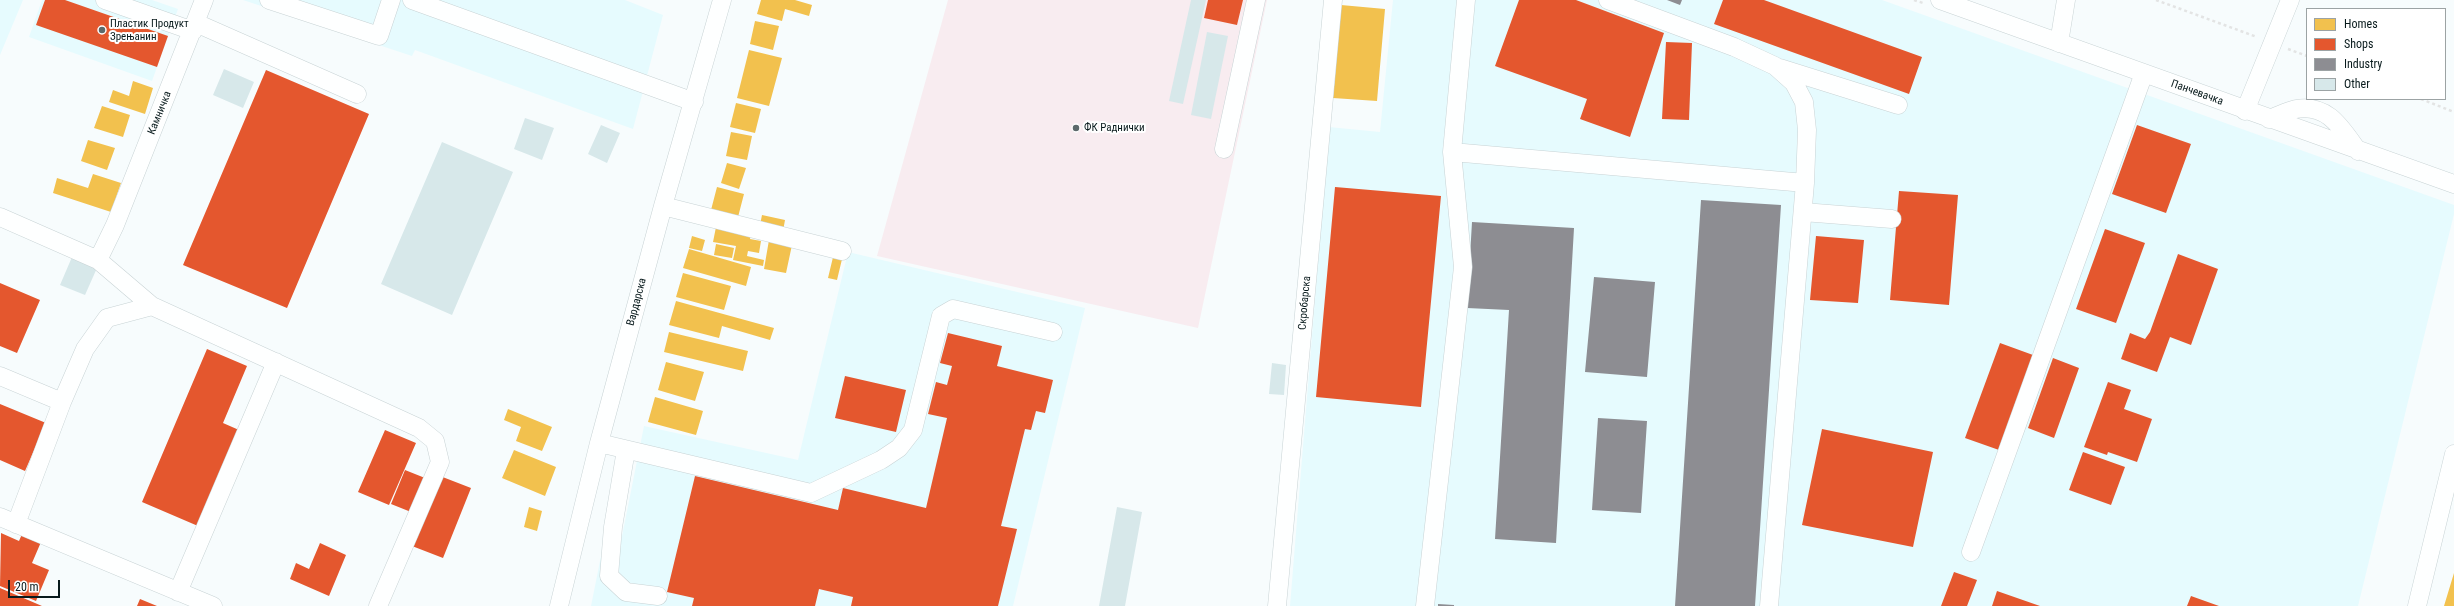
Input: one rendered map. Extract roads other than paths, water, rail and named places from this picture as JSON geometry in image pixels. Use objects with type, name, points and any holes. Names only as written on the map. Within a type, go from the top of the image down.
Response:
[{"type":"street","points":[[105,0],[194,27],[356,94]]},
{"type":"street","name":"Камничка","points":[[98,260],[115,225],[204,0]]},
{"type":"street","points":[[269,0],[379,36],[391,0]]},
{"type":"street","points":[[412,0],[694,102]]},
{"type":"street","name":"Вардарска","points":[[559,606],[599,443],[662,206],[694,102],[722,0]]},
{"type":"street","points":[[1224,149],[1256,0]]},
{"type":"street","name":"Скробарска","points":[[1277,606],[1333,0]]},
{"type":"street","points":[[1425,606],[1463,267],[1452,152],[1466,0]]},
{"type":"street","points":[[1608,0],[1734,47],[1775,66],[1898,105]]},
{"type":"street","name":"Панчевачка","points":[[1940,0],[2245,111],[2454,184]]},
{"type":"street","points":[[2059,43],[2066,0]]},
{"type":"street","points":[[2245,111],[2290,0]]},
{"type":"street","points":[[1769,606],[1803,212],[1807,130],[1804,102],[1794,83],[1775,66]]},
{"type":"street","points":[[1971,552],[2144,73]]},
{"type":"street","points":[[2270,119],[2296,109],[2313,109],[2335,119],[2358,151]]},
{"type":"street","points":[[1452,152],[1805,183]]},
{"type":"street","points":[[662,206],[842,251]]},
{"type":"street","points":[[1803,212],[1892,219]]},
{"type":"street","points":[[0,218],[98,260],[152,306],[419,428],[435,441],[440,462],[378,606]]},
{"type":"street","points":[[16,524],[62,402],[85,349],[107,318],[152,306]]},
{"type":"street","points":[[599,443],[810,493],[882,460],[898,448],[913,430],[941,316],[946,312],[953,309],[1053,332]]},
{"type":"street","points":[[178,592],[276,362]]},
{"type":"street","points":[[0,376],[62,402]]},
{"type":"street","points":[[626,450],[613,527],[609,576],[626,592],[658,596]]},
{"type":"street","points":[[2417,606],[2454,454]]},
{"type":"street","points":[[0,517],[213,606]]},
{"type":"place","name":"Пластик Продукт Зрењанин","points":[[102,30]]},
{"type":"place","name":"ФК Раднички","points":[[1076,128]]}]
